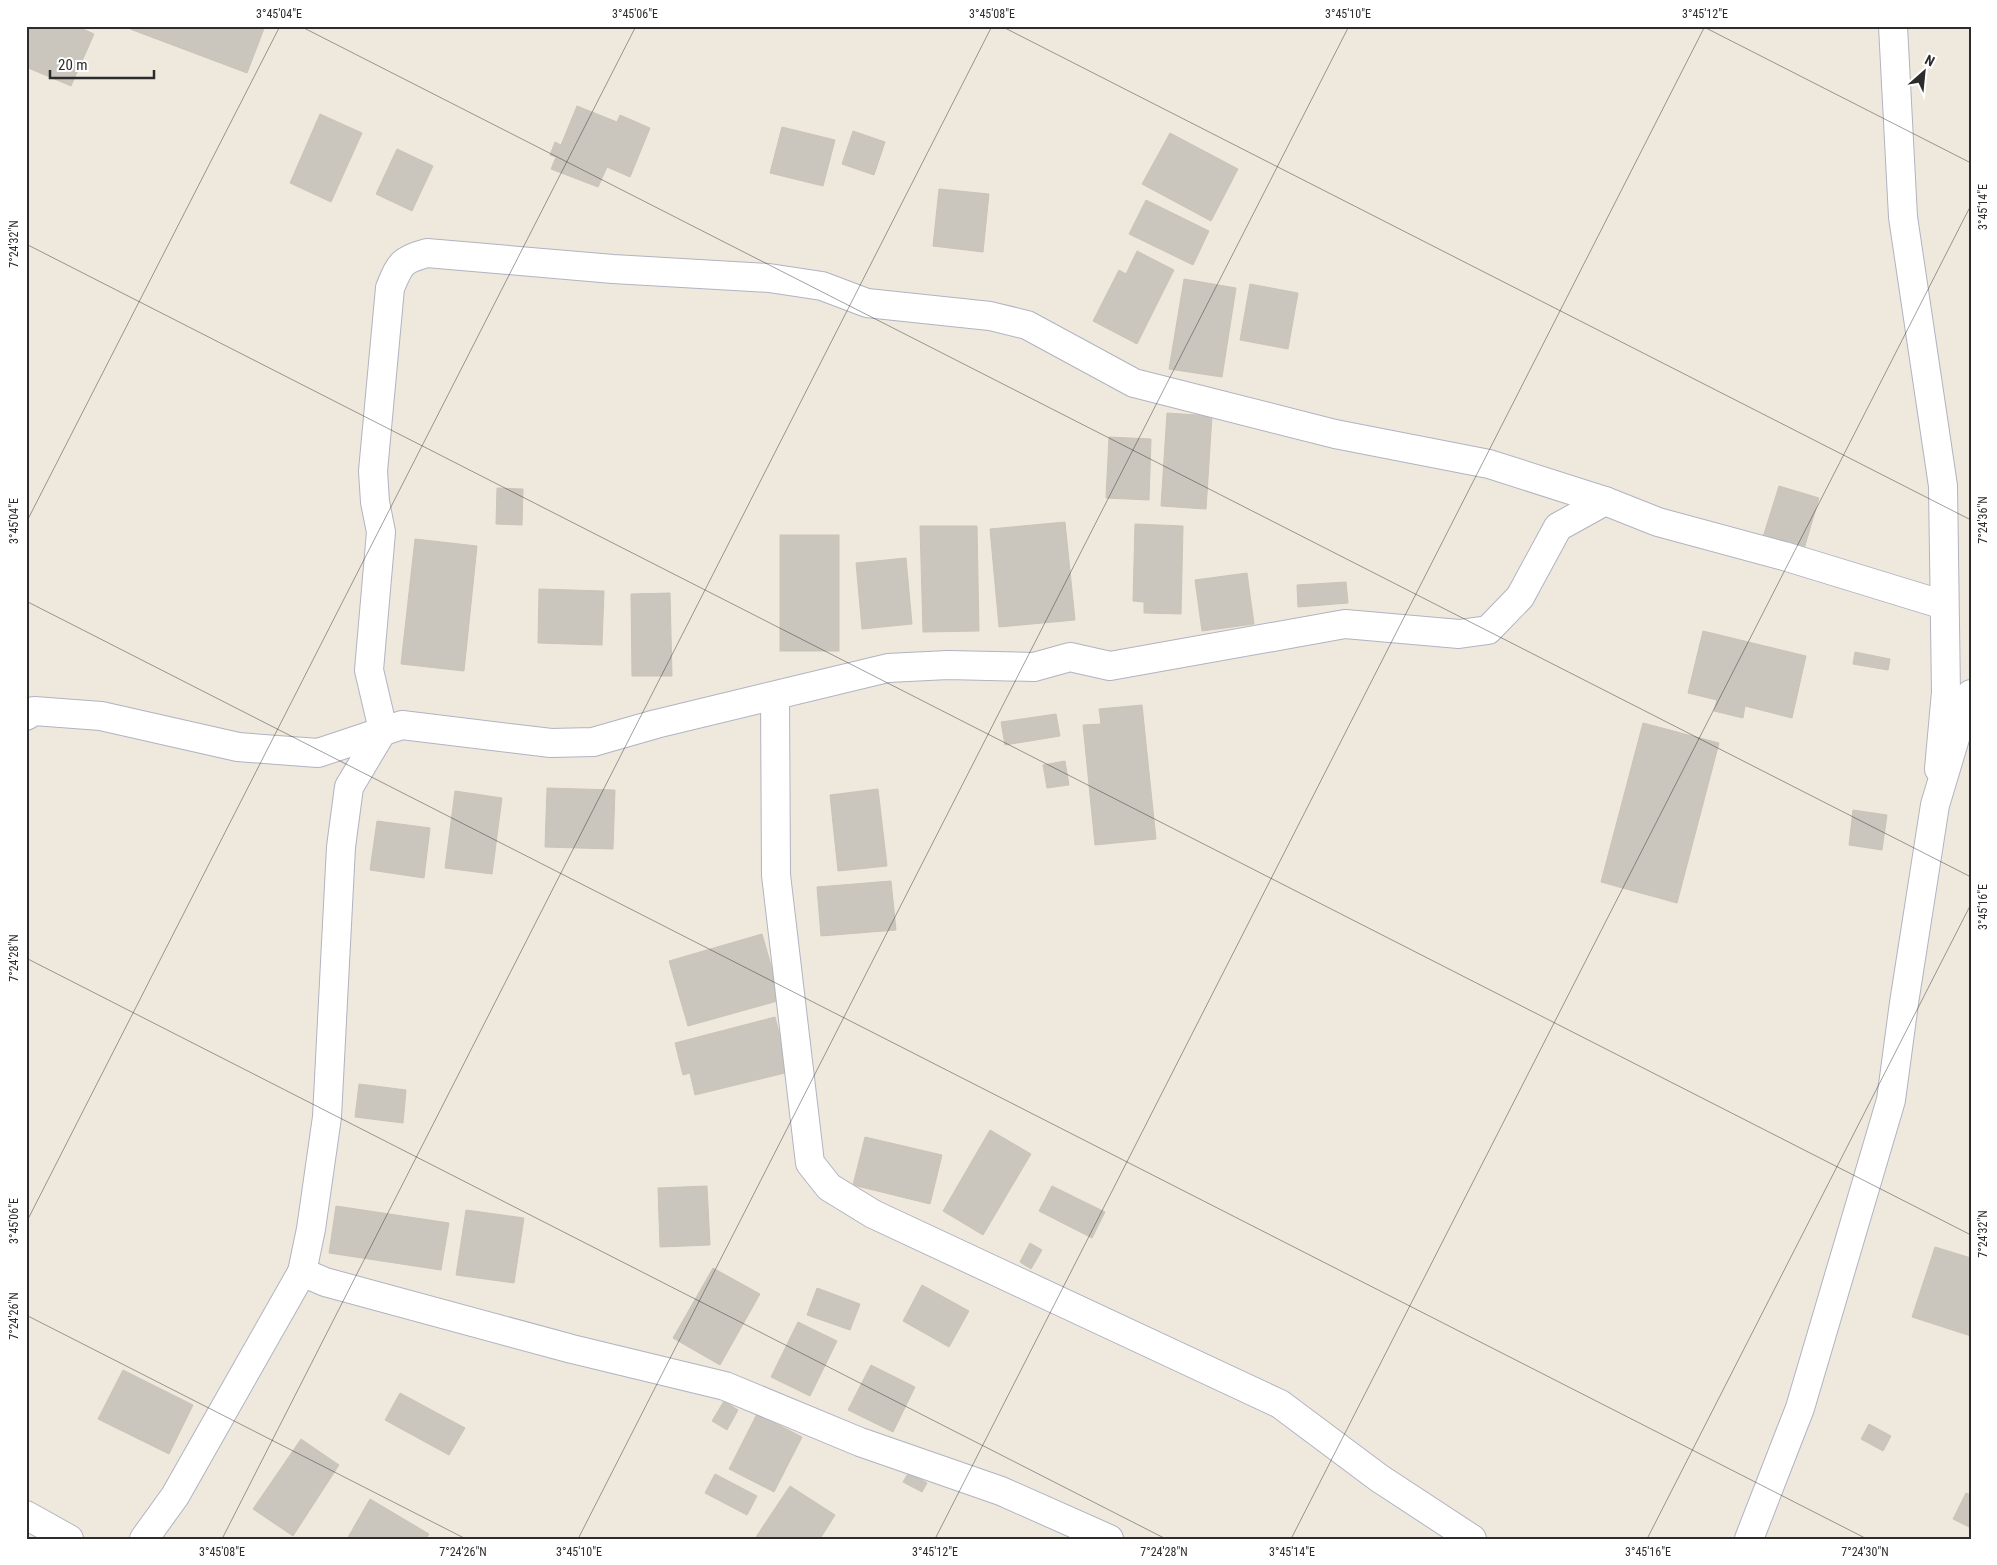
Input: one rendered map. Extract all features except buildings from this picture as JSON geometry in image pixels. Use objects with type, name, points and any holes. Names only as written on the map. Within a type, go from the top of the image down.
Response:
[{"type":"street","points":[[1749,1539],[1800,1408],[1891,1100],[1935,805],[1946,692],[1943,486],[1903,218],[1893,26]]},
{"type":"street","points":[[144,1539],[175,1496],[302,1272],[311,1229],[328,1117],[341,847],[349,787],[383,730],[369,670],[381,532],[375,502],[373,471],[390,288],[400,265],[413,256],[427,253],[613,269],[769,278],[822,286],[867,303],[990,316],[1027,325],[1134,383],[1335,434],[1489,464],[1605,501],[1658,522],[1784,556],[1944,605]]},
{"type":"street","points":[[26,716],[34,711],[101,716],[238,747],[318,753],[402,725],[550,744],[593,742],[656,724],[888,668],[948,665],[1034,667],[1070,657],[1110,666],[1345,624],[1459,634],[1488,630],[1520,597],[1558,527],[1605,501]]},
{"type":"street","points":[[1935,805],[1959,725],[1971,694]]},
{"type":"street","points":[[776,696],[776,875],[810,1163],[829,1188],[873,1214],[1280,1404],[1379,1478],[1472,1539]]},
{"type":"street","points":[[302,1272],[325,1282],[562,1346],[725,1386],[860,1442],[1000,1491],[1109,1539]]},
{"type":"street","points":[[26,1515],[56,1536]]}]
